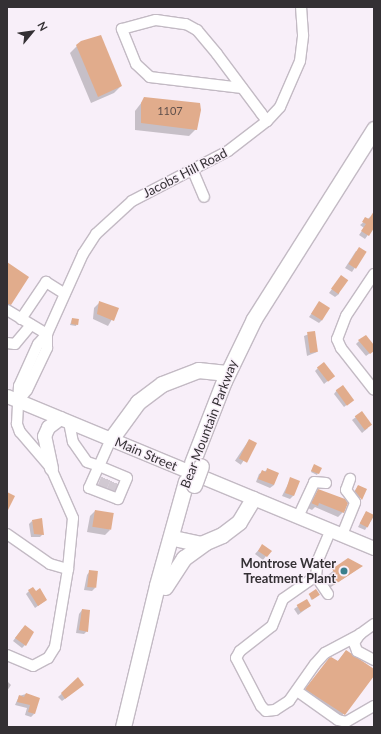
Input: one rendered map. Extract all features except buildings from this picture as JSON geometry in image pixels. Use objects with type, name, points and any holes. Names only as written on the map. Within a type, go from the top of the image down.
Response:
[{"type":"highway","name":"Bear Mountain Parkway","points":[[123,727],[157,585],[227,373],[268,295],[374,129]]},
{"type":"highway","name":"Bear Mountain Parkway","points":[[196,464],[265,318],[374,148]]},
{"type":"highway","points":[[112,439],[138,402],[162,384],[198,370],[227,373]]},
{"type":"highway","name":"Bear Mountain Parkway","points":[[132,727],[165,587],[178,540],[190,483]]},
{"type":"highway","points":[[165,587],[184,558],[206,542],[234,527],[253,499]]},
{"type":"highway","points":[[178,540],[191,544],[206,542]]},
{"type":"main road","name":"Main Street","points":[[13,398],[374,548]]},
{"type":"main road","points":[[51,468],[44,436],[48,427],[64,420]]},
{"type":"street","name":"Jacobs Hill Road","points":[[7,655],[33,666],[48,658],[55,646],[68,569],[73,518],[51,468],[20,432],[13,398],[38,344],[47,334],[83,254],[114,216],[148,191],[193,171],[228,152],[267,121],[280,107],[300,61],[303,35],[301,7]]},
{"type":"street","points":[[242,88],[150,77],[136,64],[122,29],[142,22],[156,20],[186,24],[198,30],[242,88],[267,121]]},
{"type":"street","points":[[193,171],[204,197]]},
{"type":"street","points":[[374,274],[346,316],[337,339],[341,348],[374,390]]},
{"type":"street","points":[[21,319],[46,282],[65,294]]},
{"type":"street","points":[[7,310],[47,334]]},
{"type":"street","points":[[7,343],[15,344],[31,325]]},
{"type":"street","points":[[64,420],[78,453],[86,462],[98,466],[113,474],[127,478],[118,499],[106,492],[89,488],[98,466],[112,439]]},
{"type":"street","points":[[328,594],[316,576],[318,560],[337,533],[355,502],[346,490],[350,479]]},
{"type":"street","points":[[298,517],[314,482],[326,483]]},
{"type":"street","points":[[7,534],[50,564],[68,569]]},
{"type":"street","points":[[316,576],[282,599],[272,626],[240,651],[236,658],[266,711],[275,710],[290,701],[315,664],[325,653],[360,634],[374,624]]},
{"type":"street","points":[[360,634],[354,643],[357,651],[374,660]]},
{"type":"street","points":[[297,692],[338,720],[346,722],[374,706]]},
{"type":"tunnel","points":[[102,488],[108,473]]},
{"type":"tunnel","points":[[111,492],[117,477]]},
{"type":"place","name":"Montrose Water Treatment Plant","points":[[344,571]]}]
